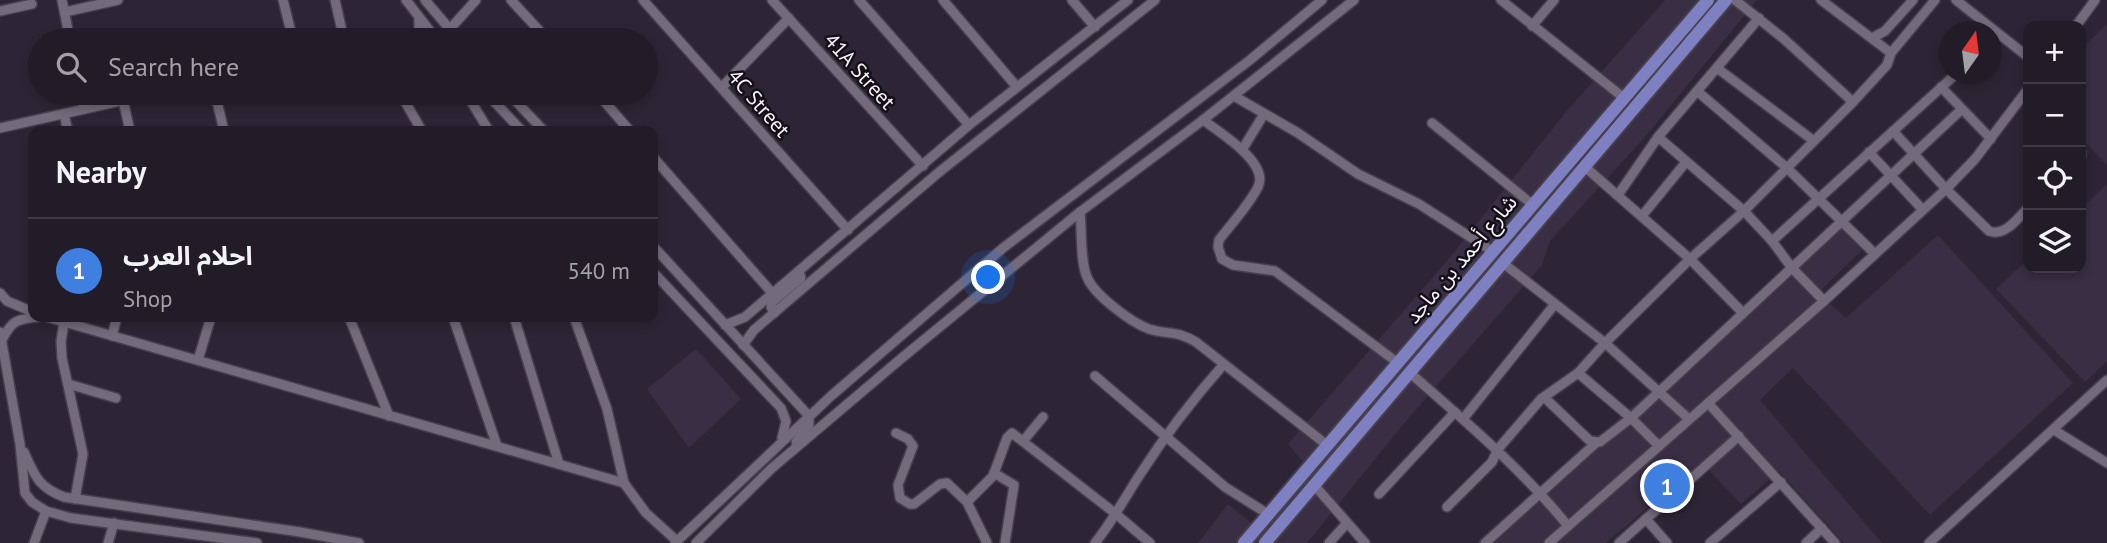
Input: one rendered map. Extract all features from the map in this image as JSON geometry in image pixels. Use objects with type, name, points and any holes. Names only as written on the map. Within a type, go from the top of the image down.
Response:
[{"type":"main road","name":"شارع أحمد بن ماجد","points":[[1244,543],[1708,0]]},
{"type":"main road","name":"شارع أحمد بن ماجد","points":[[1265,543],[1726,0]]},
{"type":"street","points":[[62,0],[68,28]]},
{"type":"street","points":[[65,12],[118,0]]},
{"type":"street","points":[[283,0],[290,28]]},
{"type":"street","points":[[335,0],[341,28]]},
{"type":"street","points":[[406,0],[428,28]]},
{"type":"street","points":[[425,0],[447,28]]},
{"type":"street","points":[[451,28],[476,0]]},
{"type":"street","points":[[511,0],[537,28]]},
{"type":"street","name":"4C Street","points":[[643,0],[848,230]]},
{"type":"street","name":"41A Street","points":[[772,0],[923,166]]},
{"type":"street","points":[[859,0],[969,125]]},
{"type":"street","points":[[943,0],[1017,87]]},
{"type":"street","points":[[1072,0],[1095,27]]},
{"type":"street","points":[[725,326],[740,321],[969,125],[1128,0]]},
{"type":"street","points":[[743,345],[750,334],[938,173],[1155,0]]},
{"type":"street","points":[[576,322],[607,409],[624,483],[646,513],[676,542],[780,442],[1003,248],[1250,60],[1322,0]]},
{"type":"street","points":[[772,468],[1080,212],[1203,120],[1354,0]]},
{"type":"street","points":[[1500,0],[1623,98]]},
{"type":"street","points":[[1532,26],[1554,0]]},
{"type":"street","points":[[1735,0],[1853,102]]},
{"type":"street","points":[[1821,0],[1891,52]]},
{"type":"street","points":[[1872,38],[1885,31],[1913,0]]},
{"type":"street","points":[[1447,507],[1492,462],[1498,449],[1544,397],[1578,373],[1690,259],[1744,211],[1853,102],[1887,65],[1891,52],[1936,0]]},
{"type":"street","points":[[1956,0],[1982,21]]},
{"type":"street","points":[[2080,21],[2095,0]]},
{"type":"street","points":[[0,11],[32,4]]},
{"type":"street","points":[[419,17],[420,28]]},
{"type":"street","points":[[722,87],[789,18]]},
{"type":"street","points":[[1618,195],[1658,137],[1759,18]]},
{"type":"street","points":[[2002,37],[2023,53]]},
{"type":"street","points":[[1717,68],[1814,141]]},
{"type":"street","points":[[1772,241],[1944,84]]},
{"type":"street","points":[[1941,87],[1991,139]]},
{"type":"street","points":[[1697,91],[1787,168],[1875,254]]},
{"type":"street","points":[[1234,96],[1298,133],[1358,174],[1419,204],[1492,251]]},
{"type":"street","points":[[1549,543],[1824,301],[1946,189],[1975,159],[2023,96]]},
{"type":"street","points":[[83,105],[84,109]]},
{"type":"street","points":[[0,128],[101,105]]},
{"type":"street","points":[[124,105],[129,126]]},
{"type":"street","points":[[218,105],[223,126]]},
{"type":"street","points":[[407,105],[418,126]]},
{"type":"street","points":[[473,105],[486,126]]},
{"type":"street","points":[[497,105],[517,126]]},
{"type":"street","points":[[519,105],[539,126]]},
{"type":"street","points":[[607,105],[626,126]]},
{"type":"street","points":[[1485,543],[1597,443],[1631,418],[1962,109]]},
{"type":"street","points":[[64,114],[67,126]]},
{"type":"street","points":[[1242,150],[1264,114]]},
{"type":"street","points":[[1203,120],[1242,150],[1257,166],[1260,182],[1219,240],[1222,259],[1233,265],[1275,271],[1398,363]]},
{"type":"street","points":[[1432,123],[1532,205]]},
{"type":"street","points":[[1893,131],[1989,231],[2004,232],[2026,210]]},
{"type":"street","points":[[1658,137],[1744,211],[1824,301]]},
{"type":"street","points":[[1869,152],[1923,210]]},
{"type":"street","points":[[1642,216],[1686,162]]},
{"type":"street","points":[[658,163],[773,294]]},
{"type":"street","points":[[1584,166],[1690,259],[1743,313]]},
{"type":"street","points":[[1080,212],[1086,274],[1092,285],[1112,305],[1145,328],[1185,336],[1328,445]]},
{"type":"street","points":[[658,252],[809,416],[806,431],[696,543]]},
{"type":"street","points":[[658,257],[693,295],[700,297]]},
{"type":"street","points":[[1503,263],[1605,343],[1689,419]]},
{"type":"street","points":[[774,313],[772,302],[800,278],[799,271]]},
{"type":"street","points":[[658,277],[781,408],[786,421],[780,442]]},
{"type":"street","points":[[0,293],[7,301],[28,310]]},
{"type":"street","points":[[1379,494],[1459,415],[1555,304]]},
{"type":"street","points":[[28,318],[9,325],[1,336],[20,444],[25,493],[33,502],[46,511],[71,518],[129,525],[197,538],[257,543]]},
{"type":"street","points":[[75,499],[83,466],[83,454],[61,350],[64,322],[624,483]]},
{"type":"street","points":[[112,336],[116,322]]},
{"type":"street","points":[[198,360],[209,322]]},
{"type":"street","points":[[351,322],[389,416]]},
{"type":"street","points":[[457,322],[497,446]]},
{"type":"street","points":[[516,322],[559,464]]},
{"type":"street","points":[[732,356],[767,386],[774,386],[775,380]]},
{"type":"street","points":[[1095,543],[1167,436],[1194,399],[1224,365]]},
{"type":"street","points":[[1409,372],[1498,449],[1542,494],[1568,526]]},
{"type":"street","points":[[1578,373],[1659,446]]},
{"type":"street","points":[[1095,376],[1225,487],[1268,514]]},
{"type":"street","points":[[1930,543],[2107,380]]},
{"type":"street","points":[[68,384],[116,398]]},
{"type":"street","points":[[1544,397],[1590,441],[1597,443]]},
{"type":"street","points":[[1708,403],[1836,543]]},
{"type":"street","points":[[1024,440],[1043,418]]},
{"type":"street","points":[[2054,430],[2107,463]]},
{"type":"street","points":[[896,433],[908,439],[913,446],[898,485],[900,498],[914,504],[945,482],[967,502],[987,543]]},
{"type":"street","points":[[967,502],[991,480],[1008,435],[1015,434],[1150,543]]},
{"type":"street","points":[[1619,543],[1739,436]]},
{"type":"street","points":[[20,444],[37,480],[49,491],[75,499],[300,531],[359,543]]},
{"type":"street","points":[[994,473],[1014,485],[1005,543]]},
{"type":"street","points":[[1710,543],[1782,482]]},
{"type":"street","points":[[1315,486],[1365,543]]},
{"type":"street","points":[[129,525],[132,508]]},
{"type":"street","points":[[34,543],[46,511]]},
{"type":"street","points":[[1646,519],[1667,543]]},
{"type":"street","points":[[108,543],[114,523]]},
{"type":"street","points":[[1329,543],[1347,523]]},
{"type":"street","points":[[1805,543],[1822,528]]},
{"type":"shaded area","points":[[1665,0],[1757,0],[1646,136],[1550,241],[1542,265],[1406,421],[1307,543],[1198,543],[1228,504],[1269,538],[1316,478],[1288,444],[1446,262],[1566,112]]},
{"type":"shaded area","points":[[2107,24],[2107,165],[2086,143],[2086,44]]},
{"type":"shaded area","points":[[2107,184],[2107,361],[2085,382],[1996,289],[2023,264],[2023,273],[2086,273],[2086,204]]},
{"type":"shaded area","points":[[1839,226],[1862,250],[1818,293],[1846,318],[1938,235],[2073,383],[1930,515],[1793,368],[1760,400],[1882,543],[1844,543],[1779,471],[1741,504],[1701,462],[1606,543],[1477,543]]},
{"type":"shaded area","points":[[696,349],[741,399],[689,448],[647,389]]},
{"type":"place","name":"احلام العرب","points":[[1667,486]]}]
